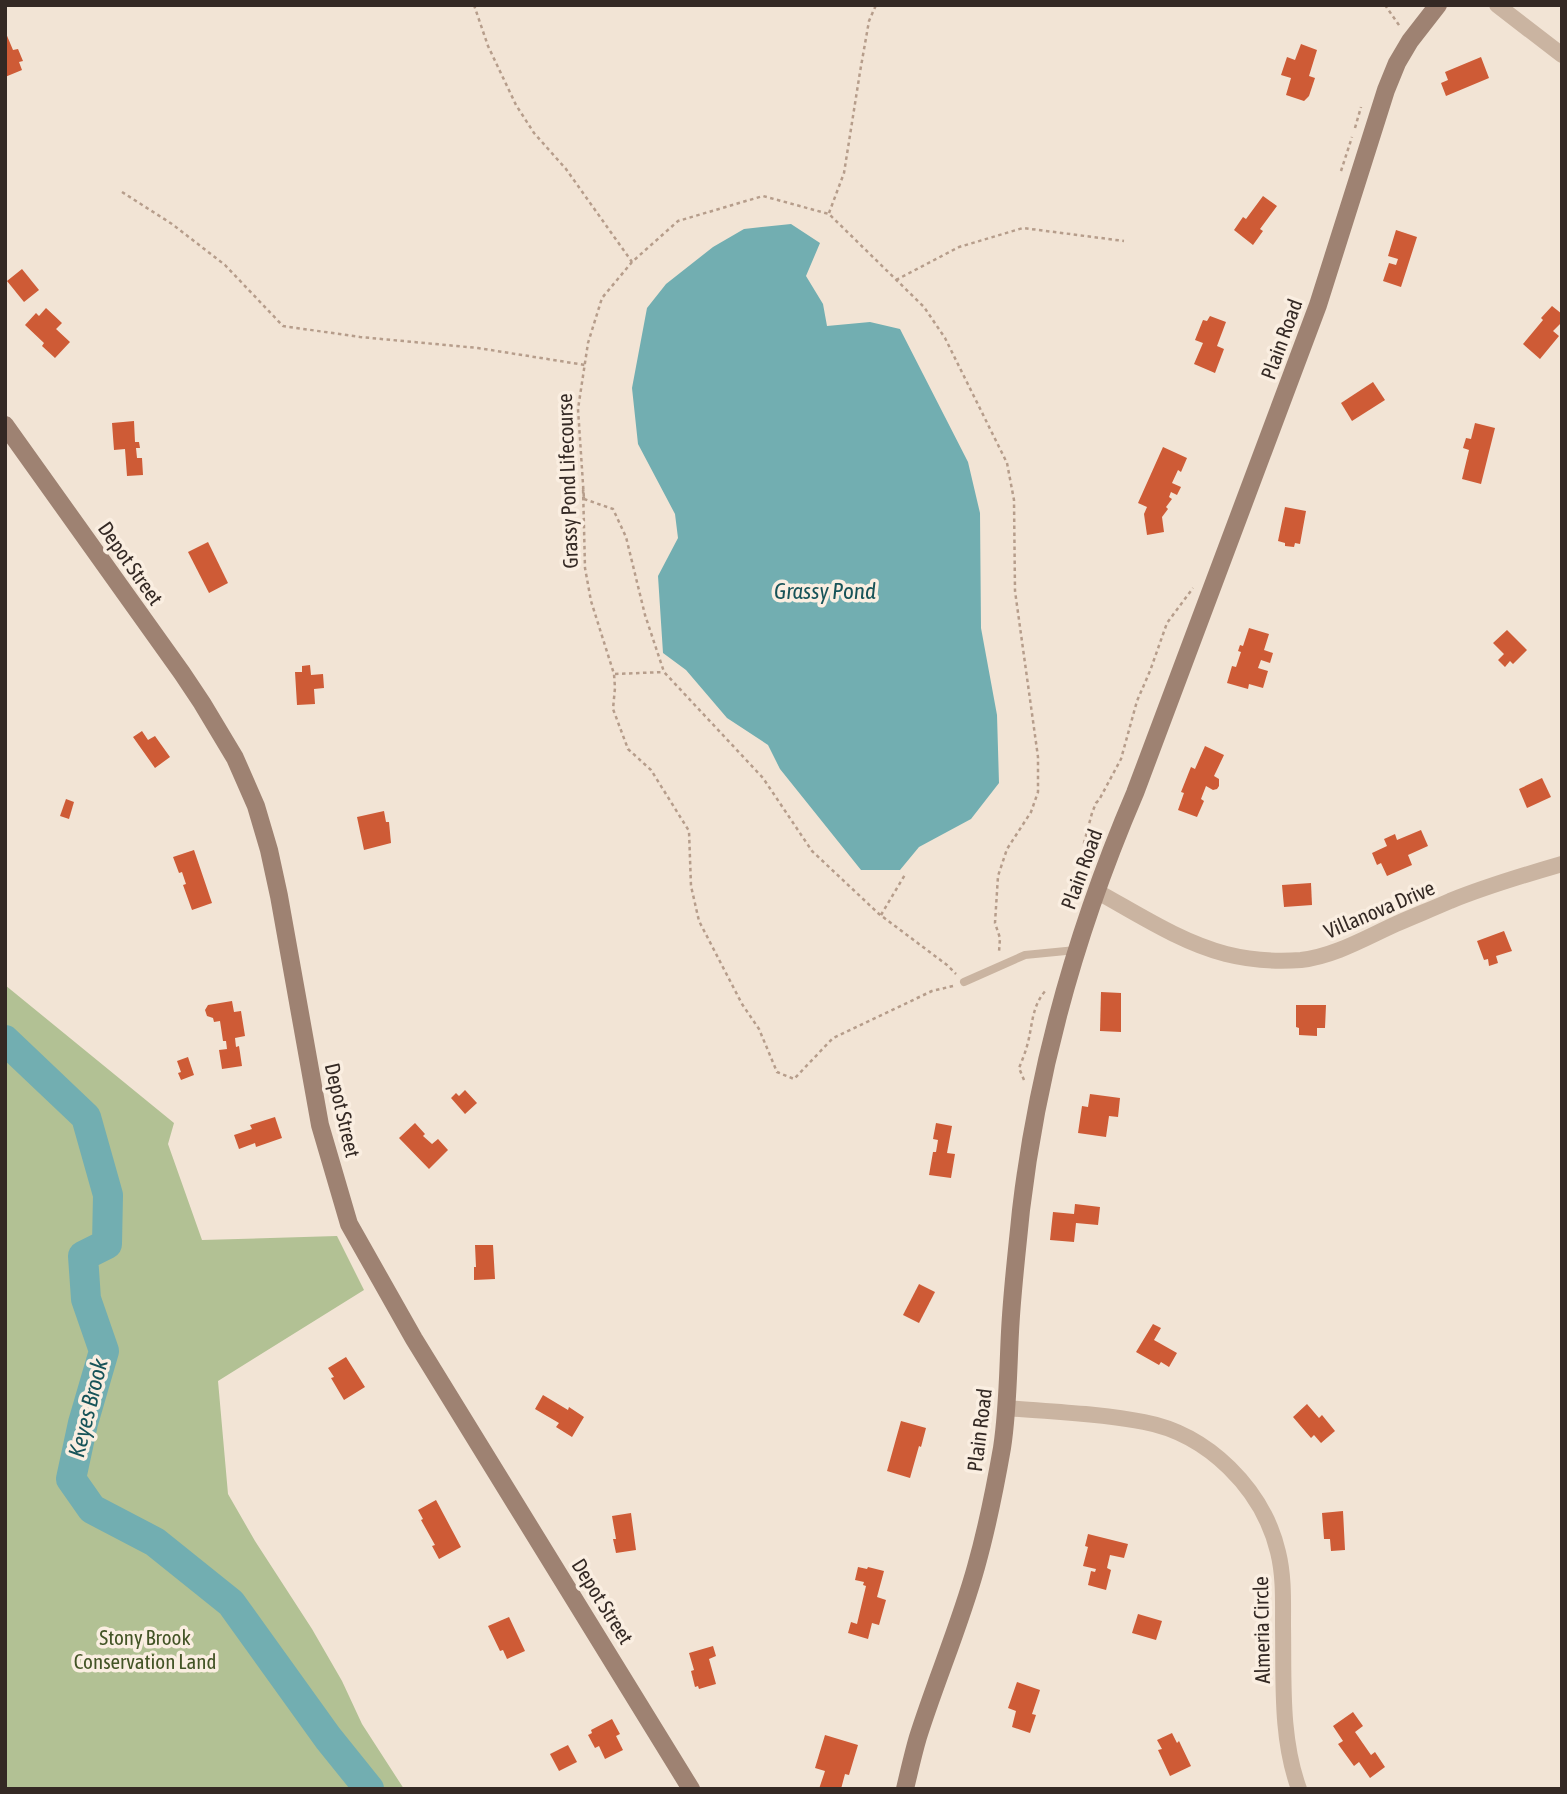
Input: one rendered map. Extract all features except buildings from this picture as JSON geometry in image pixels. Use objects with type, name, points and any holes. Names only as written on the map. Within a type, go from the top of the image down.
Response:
[{"type":"main road","name":"Plain Road","points":[[905,1789],[918,1739],[976,1567],[991,1505],[1007,1408],[1015,1270],[1035,1111],[1056,1020],[1076,950],[1114,842],[1318,305],[1386,90],[1410,41],[1438,5]]},
{"type":"main road","name":"Depot Street","points":[[5,425],[182,673],[235,758],[256,806],[269,850],[320,1125],[349,1224],[414,1339],[691,1789]]},
{"type":"street","points":[[1497,5],[1562,55]]},
{"type":"street","name":"Villanova Drive","points":[[1097,891],[1203,947],[1252,958],[1303,960],[1353,945],[1450,901],[1562,864]]},
{"type":"street","name":"Almeria Circle","points":[[1007,1408],[1080,1413],[1147,1422],[1198,1443],[1221,1458],[1241,1479],[1259,1504],[1271,1529],[1283,1576],[1284,1707],[1293,1773],[1299,1789]]},
{"type":"lane","points":[[964,982],[1025,955],[1076,950]]},
{"type":"path","points":[[474,5],[488,46],[516,105],[534,133],[566,169],[632,261]]},
{"type":"path","points":[[829,214],[844,173],[869,21],[876,5]]},
{"type":"path","points":[[1385,5],[1410,41]]},
{"type":"path","points":[[122,192],[172,224],[225,264],[283,326],[360,337],[478,348],[585,365]]},
{"type":"path","name":"Grassy Pond Lifecourse","points":[[584,499],[578,409],[588,343],[602,298],[632,261],[678,221],[763,196],[829,214],[923,307],[945,338],[1007,463],[1014,500],[1015,591],[1038,757],[1038,792],[1031,812],[1007,849],[998,876],[995,923],[1000,939],[998,966]]},
{"type":"path","points":[[896,280],[959,247],[1023,228],[1124,241]]},
{"type":"path","name":"Grassy Pond Lifecourse","points":[[584,499],[583,487],[585,568],[591,601],[614,674],[613,709],[628,749],[651,770],[689,831],[691,886],[699,921],[742,1004],[759,1029],[777,1072],[794,1079],[833,1038],[932,991],[964,982]]},
{"type":"path","points":[[584,499],[613,509],[626,537],[645,615],[664,672],[763,778],[812,851],[881,915],[947,965],[964,982]]},
{"type":"path","points":[[614,674],[664,672]]},
{"type":"path","points":[[881,915],[906,873]]},
{"type":"green space","name":"Stony Brook Conservation Land","points":[[5,985],[174,1123],[168,1144],[202,1240],[337,1236],[364,1290],[218,1381],[228,1494],[312,1629],[342,1681],[362,1724],[404,1789],[5,1789]]},
{"type":"water","name":"Grassy Pond","points":[[791,224],[820,243],[806,276],[823,304],[827,326],[870,322],[900,329],[968,462],[980,513],[981,628],[997,715],[999,783],[971,819],[919,847],[900,870],[861,870],[780,769],[768,745],[727,718],[686,670],[663,653],[658,576],[678,538],[675,514],[638,444],[632,388],[647,308],[666,284],[713,247],[744,229]]},
{"type":"waterway","name":"Keyes Brook","points":[[5,1040],[86,1117],[108,1195],[107,1244],[83,1256],[86,1299],[104,1351],[83,1423],[71,1479],[92,1509],[155,1542],[231,1603],[328,1738],[369,1789]]}]
